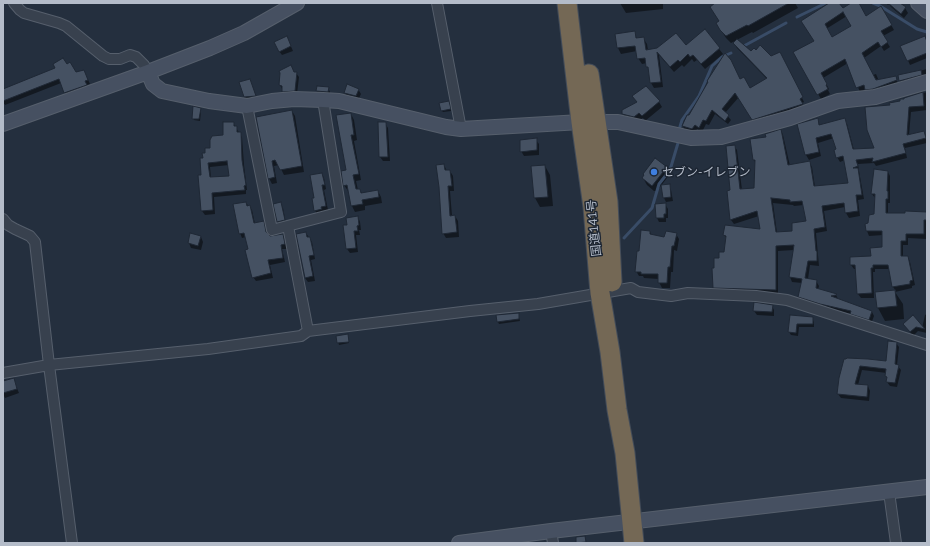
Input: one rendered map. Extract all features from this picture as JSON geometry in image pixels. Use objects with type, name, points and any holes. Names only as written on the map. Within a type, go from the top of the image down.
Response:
[{"type":"highway","name":"国道141号","points":[[567,3],[579,96],[588,122]]},
{"type":"highway","name":"国道141号","points":[[580,3],[593,207],[606,292],[610,352],[617,410],[625,453],[634,543]]},
{"type":"main road","points":[[3,124],[210,48],[244,33],[297,3]]},
{"type":"main road","points":[[918,3],[927,11]]},
{"type":"main road","points":[[148,72],[153,84],[162,91],[208,101],[246,106],[286,100],[339,101],[446,127],[461,129],[588,122],[618,122],[691,138],[721,137],[790,118],[838,102],[875,97],[927,82]]},
{"type":"main road","points":[[458,543],[552,537],[631,522],[927,487]]},
{"type":"street","points":[[14,3],[24,13],[66,26],[103,56],[109,59],[120,59],[130,55],[136,57],[144,65],[148,72]]},
{"type":"street","points":[[437,3],[461,129]]},
{"type":"street","points":[[246,106],[272,230],[341,212],[323,100]]},
{"type":"street","points":[[3,219],[8,225],[30,236],[35,242],[72,543]]},
{"type":"street","points":[[288,226],[308,332]]},
{"type":"street","points":[[3,373],[49,365],[208,349],[301,336],[308,332],[470,311],[538,304],[631,288],[638,292],[671,296],[695,294],[756,296],[787,300],[927,345]]},
{"type":"street","points":[[889,492],[896,543]]},
{"type":"building","points":[[715,3],[789,3],[748,26],[747,25],[726,36],[716,23],[719,21],[710,7]]},
{"type":"building","points":[[829,3],[839,3],[843,8],[851,3],[859,3],[866,16],[881,6],[892,25],[881,31],[888,42],[881,47],[878,42],[862,53],[876,80],[896,76],[897,80],[873,89],[865,90],[864,85],[856,88],[845,59],[821,73],[828,89],[817,95],[793,52],[814,41],[801,21]],"holes":[[[843,12],[851,26],[832,37],[825,24]]]},
{"type":"building","points":[[888,3],[900,3],[906,7],[901,14]]},
{"type":"building","points":[[705,29],[720,48],[701,64],[693,55],[690,57],[688,54],[680,62],[678,60],[670,67],[657,52],[661,82],[650,83],[645,58],[637,59],[635,46],[617,48],[615,34],[635,31],[636,38],[644,37],[646,50],[657,48],[676,33],[686,45]]},
{"type":"building","points":[[287,36],[291,46],[279,52],[274,42]]},
{"type":"building","points":[[925,36],[927,42],[927,53],[907,61],[900,46]]},
{"type":"building","points":[[737,39],[751,51],[754,48],[756,50],[760,45],[771,56],[780,52],[803,97],[800,99],[803,104],[752,120],[735,93],[722,109],[729,115],[725,121],[712,110],[706,121],[703,120],[699,128],[695,125],[692,129],[682,126],[687,115],[689,115],[708,82],[707,81],[725,53],[731,60],[740,79],[744,77],[750,88],[767,78],[733,43]]},
{"type":"building","points":[[63,58],[67,64],[70,62],[76,72],[84,70],[88,80],[85,81],[87,85],[64,93],[59,79],[3,101],[3,89],[55,68],[53,64]]},
{"type":"building","points":[[291,65],[294,72],[297,72],[295,91],[282,92],[282,86],[279,85],[279,71]]},
{"type":"building","points":[[921,70],[922,75],[899,81],[898,75]]},
{"type":"building","points":[[250,79],[256,96],[244,97],[239,82]]},
{"type":"building","points":[[347,84],[359,89],[356,96],[344,93]]},
{"type":"building","points":[[317,86],[329,87],[328,92],[316,91]]},
{"type":"building","points":[[646,86],[660,101],[642,116],[639,113],[634,117],[622,114],[622,110],[637,102],[632,96]]},
{"type":"building","points":[[923,92],[924,106],[909,107],[907,135],[924,131],[926,138],[903,144],[906,153],[872,162],[873,158],[856,160],[858,166],[853,168],[858,168],[862,195],[856,195],[858,211],[845,213],[844,203],[822,206],[825,227],[814,229],[817,261],[808,261],[805,278],[817,280],[816,288],[837,294],[831,296],[872,311],[869,320],[850,314],[851,311],[798,297],[802,279],[789,277],[794,245],[776,246],[776,290],[713,288],[712,268],[714,268],[714,258],[719,258],[719,252],[724,252],[726,236],[723,235],[725,225],[760,229],[757,211],[730,220],[727,191],[730,190],[726,146],[735,145],[740,189],[754,188],[755,160],[753,160],[750,139],[766,137],[765,134],[781,129],[788,165],[810,161],[814,186],[848,183],[843,156],[836,158],[834,150],[836,149],[831,134],[816,138],[819,152],[805,155],[797,124],[818,118],[819,125],[845,118],[853,149],[874,148],[867,130],[865,107],[890,105],[889,103],[900,101],[900,99]],"holes":[[[771,198],[790,200],[790,202],[802,201],[806,221],[792,223],[792,231],[776,232]]]},
{"type":"building","points":[[449,101],[451,109],[441,111],[439,103]]},
{"type":"building","points":[[193,106],[201,108],[199,119],[192,119]]},
{"type":"building","points":[[292,110],[302,166],[280,170],[275,160],[272,161],[275,177],[268,179],[256,117]]},
{"type":"building","points":[[351,113],[354,135],[351,135],[359,174],[353,175],[356,189],[360,189],[361,193],[378,190],[379,197],[362,200],[363,204],[351,206],[347,185],[343,186],[341,171],[346,170],[336,115]]},
{"type":"building","points":[[223,122],[234,122],[234,126],[237,126],[237,132],[241,132],[242,160],[246,185],[244,186],[245,190],[212,193],[213,210],[201,211],[198,175],[201,175],[200,158],[203,158],[202,153],[205,153],[205,148],[210,148],[210,140],[212,136],[223,135]],"holes":[[[227,161],[229,176],[210,177],[208,163]]]},
{"type":"building","points":[[378,122],[386,122],[388,157],[379,157]]},
{"type":"building","points":[[537,138],[537,150],[520,152],[520,140]]},
{"type":"building","points":[[655,158],[667,167],[652,186],[642,178],[644,175],[643,174]]},
{"type":"building","points":[[444,164],[445,170],[450,170],[452,186],[448,186],[450,216],[455,215],[457,232],[442,234],[436,165]]},
{"type":"building","points":[[545,165],[548,197],[534,198],[531,166]]},
{"type":"building","points":[[874,169],[888,171],[888,199],[886,199],[886,213],[905,213],[905,211],[927,212],[927,220],[924,220],[924,234],[906,234],[906,241],[901,241],[901,256],[908,256],[913,280],[910,281],[910,284],[892,287],[888,265],[873,265],[873,268],[871,268],[872,293],[857,294],[855,265],[850,265],[850,257],[871,256],[870,248],[882,247],[882,231],[866,231],[865,224],[868,223],[869,215],[874,214],[875,194],[871,194]]},
{"type":"building","points":[[322,173],[325,185],[322,185],[326,206],[321,207],[322,209],[314,211],[312,198],[314,198],[310,175]]},
{"type":"building","points":[[670,184],[671,197],[663,198],[661,185]]},
{"type":"building","points":[[246,202],[247,206],[250,205],[254,223],[264,221],[266,232],[270,236],[283,234],[285,244],[281,245],[283,258],[268,260],[271,273],[252,278],[245,250],[248,249],[244,233],[239,234],[233,204]]},
{"type":"building","points":[[281,202],[285,220],[277,222],[273,204]]},
{"type":"building","points":[[666,203],[666,214],[664,214],[664,218],[656,218],[655,204]]},
{"type":"building","points":[[358,216],[358,231],[354,231],[356,248],[346,249],[343,225],[347,225],[346,218]]},
{"type":"building","points":[[641,230],[650,231],[650,234],[664,237],[666,231],[677,233],[674,246],[672,246],[667,283],[658,283],[658,274],[641,274],[641,272],[635,272]]},
{"type":"building","points":[[306,232],[307,237],[310,237],[314,255],[309,256],[313,276],[305,278],[296,234]]},
{"type":"building","points":[[190,233],[201,236],[198,246],[188,243]]},
{"type":"building","points":[[895,290],[897,306],[877,308],[875,292]]},
{"type":"building","points":[[754,302],[773,305],[772,312],[753,311]]},
{"type":"building","points":[[519,313],[519,319],[497,322],[496,315]]},
{"type":"building","points":[[790,315],[813,317],[813,324],[797,324],[796,333],[788,332]]},
{"type":"building","points":[[913,315],[925,329],[916,327],[910,332],[903,324]]},
{"type":"building","points":[[348,334],[349,342],[337,343],[336,336]]},
{"type":"building","points":[[888,341],[897,342],[895,364],[899,365],[895,383],[886,382],[886,369],[860,366],[855,384],[868,385],[867,397],[837,394],[844,359],[886,361]]},
{"type":"building","points":[[14,378],[17,389],[3,393],[3,381]]},
{"type":"building","points":[[585,536],[586,542],[576,543],[576,537]]},
{"type":"waterway","points":[[797,17],[826,3]]},
{"type":"waterway","points":[[873,3],[917,29],[927,32]]},
{"type":"waterway","points":[[742,47],[786,23]]},
{"type":"waterway","points":[[679,130],[682,120],[699,96],[712,66],[722,57],[731,53]]},
{"type":"waterway","points":[[624,238],[652,208],[659,184],[670,170],[678,143]]},
{"type":"place","name":"セブン-イレブン","points":[[654,172]]}]
